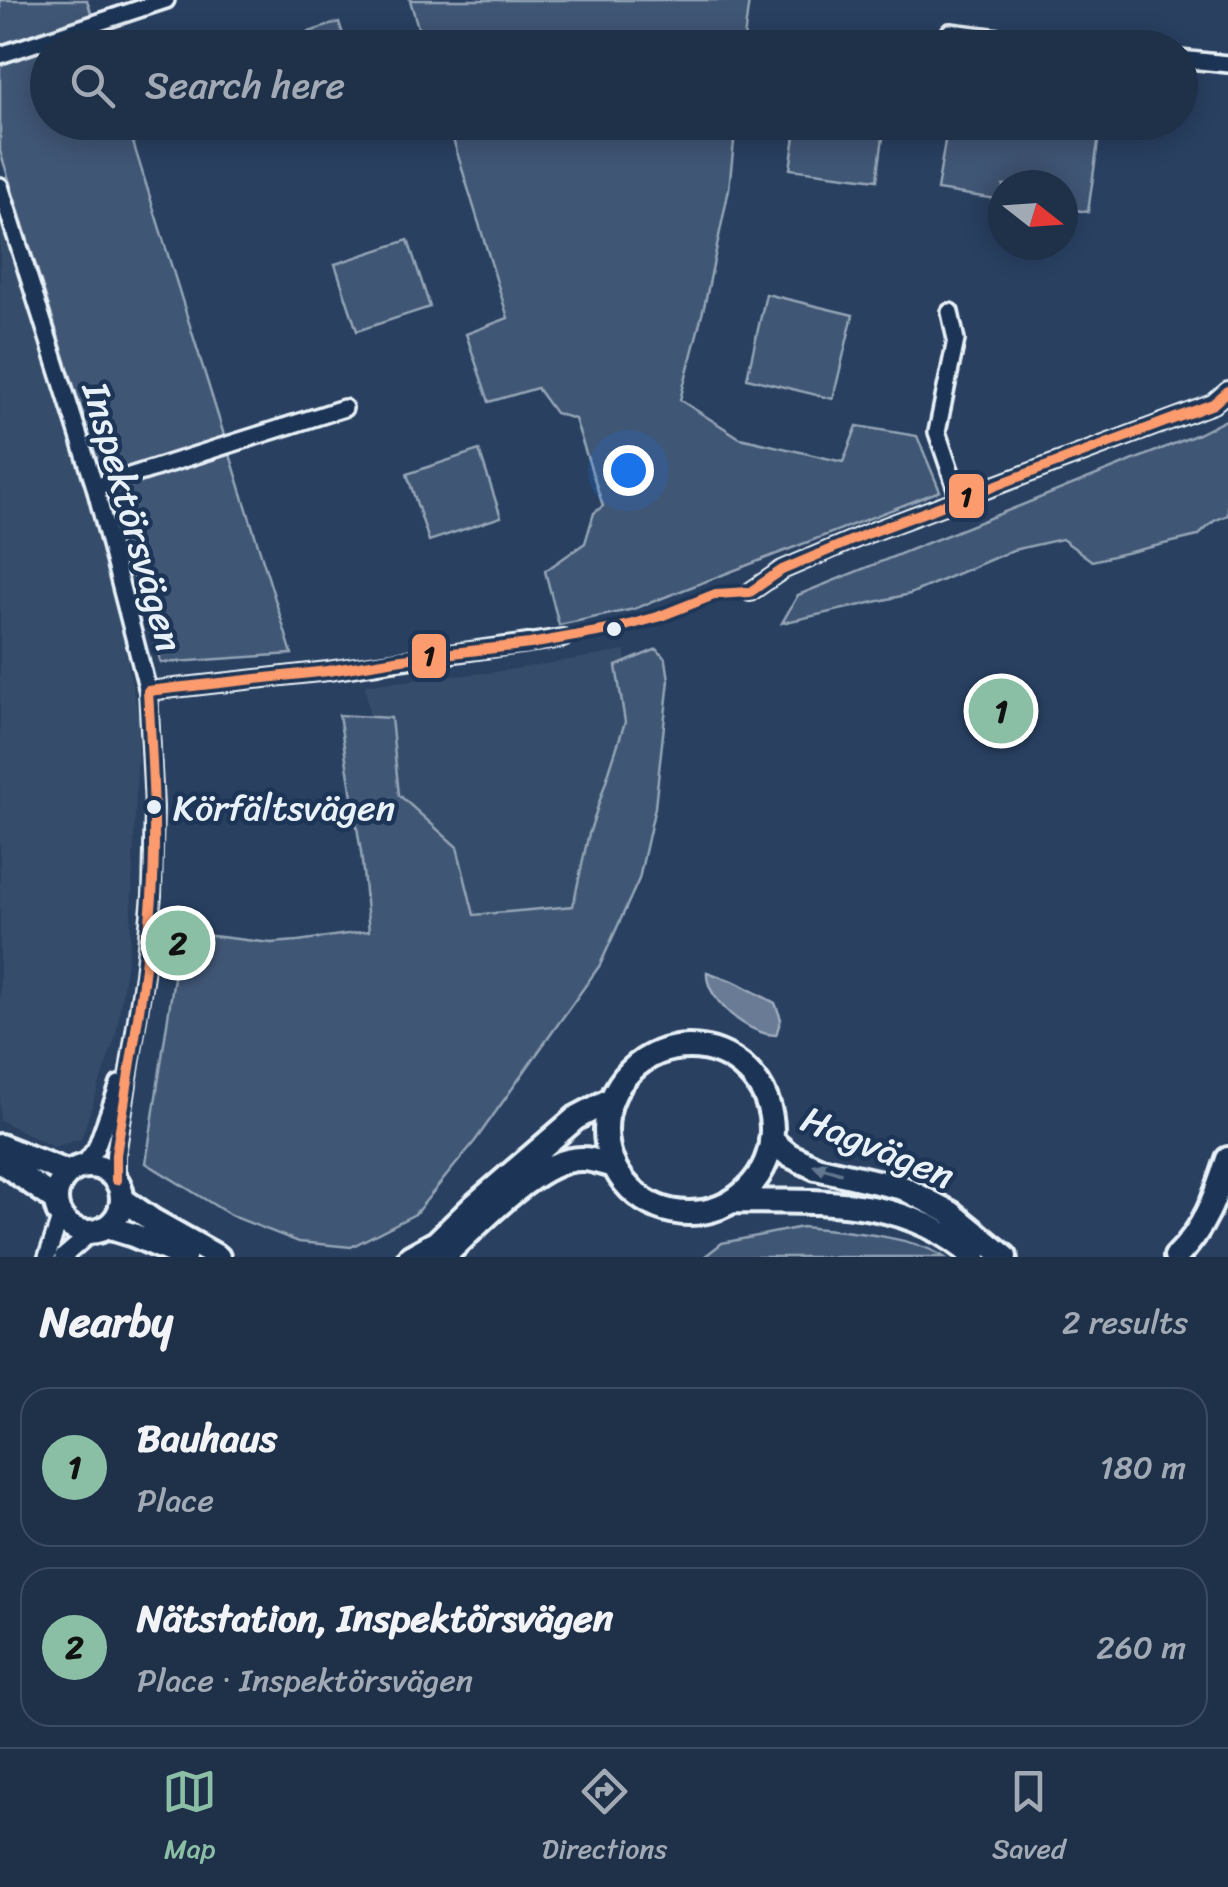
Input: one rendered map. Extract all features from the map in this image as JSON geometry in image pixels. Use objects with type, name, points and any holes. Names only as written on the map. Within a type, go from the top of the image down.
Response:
[{"type":"street","points":[[75,30],[166,0]]},
{"type":"street","points":[[0,55],[30,45]]},
{"type":"street","points":[[1198,61],[1228,64]]},
{"type":"street","name":"Inspektörsvägen","points":[[0,186],[95,487],[148,691],[154,807],[152,895],[116,1155],[119,1189]]},
{"type":"street","points":[[950,312],[956,340],[937,432],[960,500]]},
{"type":"street","points":[[750,592],[782,570],[869,533],[1213,404],[1228,391]]},
{"type":"street","points":[[95,487],[344,408]]},
{"type":"street","points":[[148,691],[563,638]]},
{"type":"street","points":[[684,1046],[706,1048],[736,1060],[756,1080],[768,1101],[771,1140],[758,1179],[732,1201],[704,1212],[671,1212],[640,1198],[624,1182],[614,1166],[606,1130],[612,1099],[624,1077],[654,1054],[684,1046]]},
{"type":"street","name":"Inspektörsvägen","points":[[76,1170],[96,1148],[130,1052]]},
{"type":"street","points":[[410,1257],[437,1242],[576,1118],[612,1099]]},
{"type":"street","name":"Hagvägen","points":[[771,1140],[816,1168],[902,1188],[950,1213],[1005,1257]]},
{"type":"street","points":[[0,1146],[76,1170],[98,1168],[108,1172],[143,1214],[218,1257]]},
{"type":"street","points":[[442,1257],[528,1179],[559,1163],[583,1158],[614,1166]]},
{"type":"street","points":[[1176,1257],[1204,1222],[1228,1160]]},
{"type":"street","points":[[0,1161],[59,1208],[71,1226],[133,1235],[184,1257]]},
{"type":"street","points":[[47,1257],[61,1183],[76,1170]]},
{"type":"street","points":[[63,1257],[118,1215],[119,1189]]},
{"type":"street","name":"Hagvägen","points":[[732,1201],[884,1209],[924,1224],[974,1257]]},
{"type":"shaded area","points":[[0,0],[87,0],[97,30],[30,30],[30,140],[132,140],[292,654],[161,663],[0,151]]},
{"type":"shaded area","points":[[410,0],[749,0],[745,30],[419,30]]},
{"type":"shaded area","points":[[339,22],[342,30],[315,30]]},
{"type":"shaded area","points":[[453,140],[734,140],[729,189],[680,400],[740,438],[843,462],[857,426],[917,436],[940,491],[634,609],[559,625],[545,571],[585,543],[594,513],[603,506],[575,419],[555,413],[537,388],[489,402],[466,334],[508,318]]},
{"type":"shaded area","points":[[794,140],[883,140],[877,180],[790,169]]},
{"type":"shaded area","points":[[945,140],[1098,140],[1088,212],[1078,210],[1078,170],[988,170],[988,198],[937,190]]},
{"type":"shaded area","points":[[0,223],[104,548],[139,719],[130,940],[116,1035],[81,1139],[53,1147],[0,1120]]},
{"type":"shaded area","points":[[408,240],[430,307],[357,331],[335,264]]},
{"type":"shaded area","points":[[766,294],[853,315],[833,399],[747,378]]},
{"type":"shaded area","points":[[1228,419],[1228,515],[1214,521],[1198,536],[1092,561],[1062,539],[1013,550],[910,594],[782,623],[798,595]]},
{"type":"shaded area","points":[[479,450],[501,517],[429,541],[407,474]]},
{"type":"shaded area","points":[[657,649],[666,660],[669,680],[655,807],[639,879],[600,965],[475,1141],[415,1214],[351,1247],[299,1242],[232,1216],[146,1163],[176,964],[189,967],[195,934],[271,943],[369,931],[339,715],[391,718],[399,795],[457,847],[474,915],[573,906],[588,837],[625,722],[616,666]]},
{"type":"shaded area","points":[[625,651],[628,723],[589,932],[402,939],[365,685],[495,672]]},
{"type":"shaded area","points":[[707,972],[775,1003],[781,1019],[776,1035],[753,1029],[730,1014],[713,993]]},
{"type":"shaded area","points":[[802,1227],[895,1239],[944,1257],[704,1257],[722,1243]]},
{"type":"transit line","name":"1","points":[[148,691],[530,644],[614,629],[716,594],[750,592],[782,570],[869,533],[1213,404],[1228,391]]},
{"type":"transit line","name":"1","points":[[116,1180],[116,1155],[152,897],[154,820],[148,691]]},
{"type":"place","name":"Bauhaus","points":[[1001,711]]},
{"type":"place","name":"Körfältsvägen","points":[[154,807]]},
{"type":"place","name":"Nätstation, Inspektörsvägen","points":[[178,943]]}]
